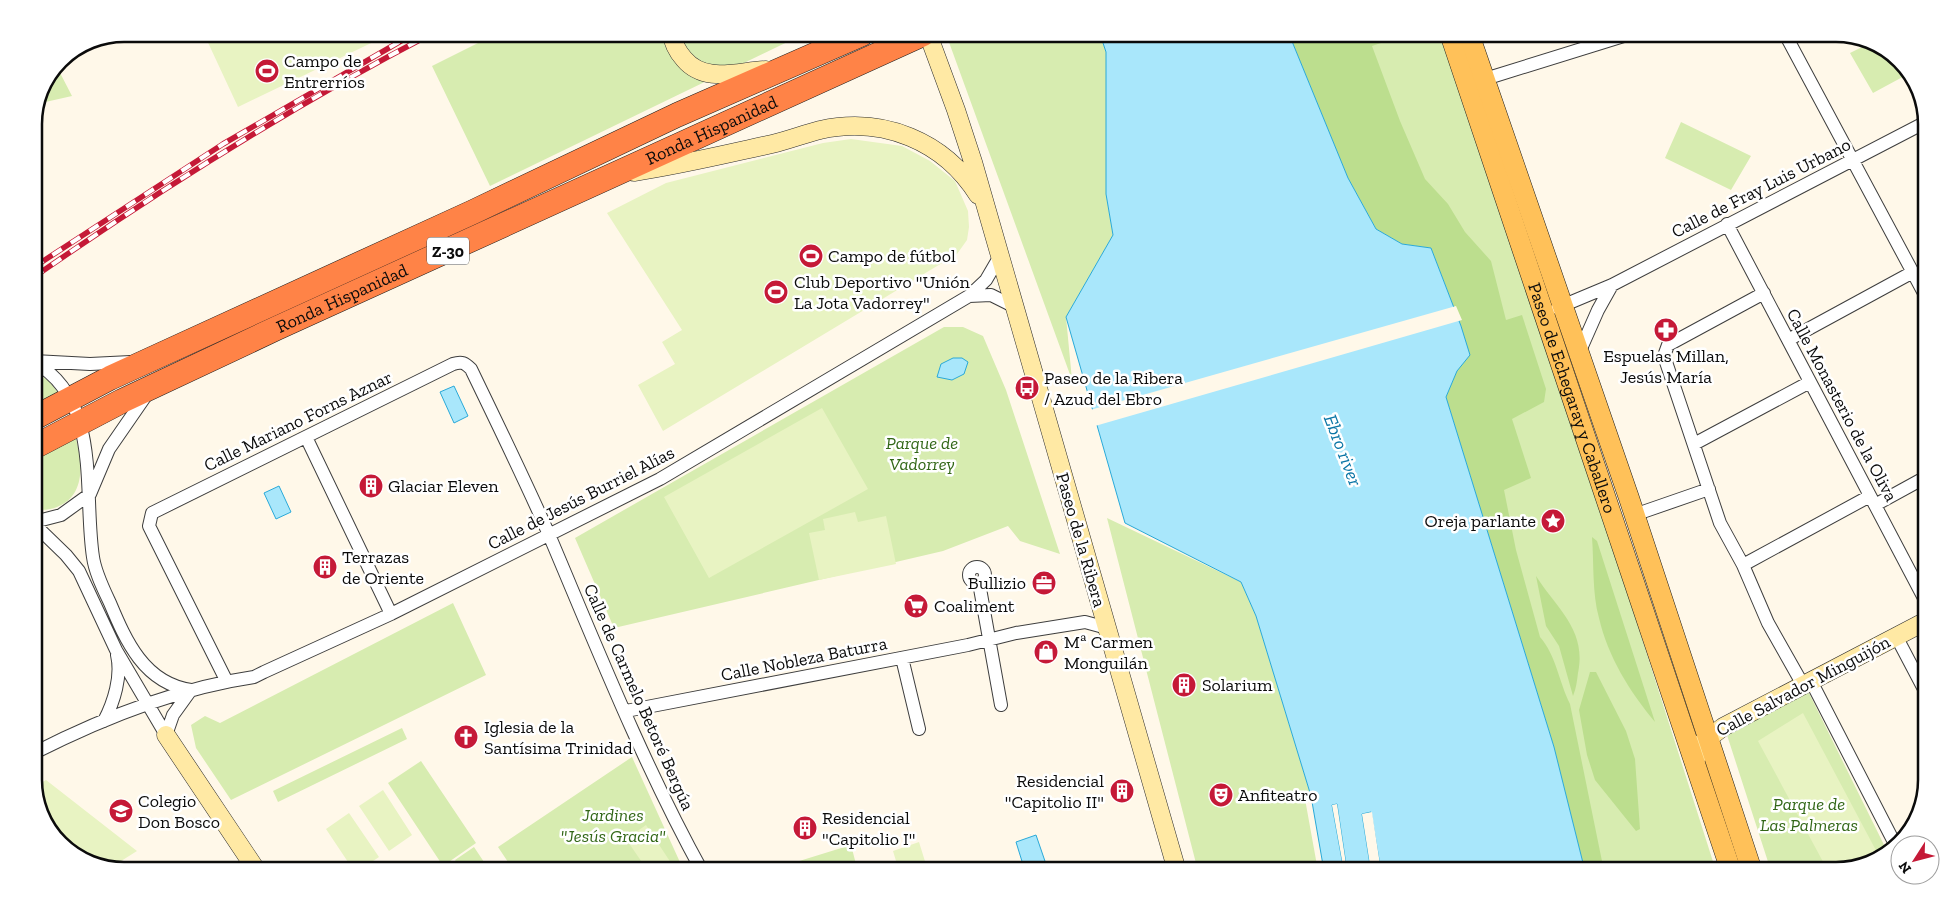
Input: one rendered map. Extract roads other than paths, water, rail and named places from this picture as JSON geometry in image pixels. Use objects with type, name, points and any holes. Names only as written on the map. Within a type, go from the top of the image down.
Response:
[{"type":"highway","name":"Ronda Hispanidad","points":[[43,413],[146,362],[455,220],[677,115],[844,42]]},
{"type":"highway","name":"Ronda Hispanidad","points":[[43,442],[156,385],[904,42]]},
{"type":"main road","points":[[675,42],[679,53],[692,67],[704,72],[730,75],[784,68]]},
{"type":"main road","name":"Paseo de la Ribera","points":[[931,42],[956,110],[986,208],[1174,862]]},
{"type":"main road","name":"Paseo de Echegaray y Caballero","points":[[1453,42],[1729,862]]},
{"type":"main road","name":"Paseo de Echegaray y Caballero","points":[[1473,42],[1564,306],[1749,862]]},
{"type":"main road","points":[[610,176],[692,163],[821,130],[871,127],[884,129],[922,141],[943,155],[958,168],[986,208]]},
{"type":"main road","name":"Calle Salvador Minguijón","points":[[1707,737],[1918,625]]},
{"type":"main road","points":[[166,735],[252,862]]},
{"type":"main road","points":[[1695,761],[1699,748],[1707,737]]},
{"type":"street","points":[[1485,78],[1604,42]]},
{"type":"street","points":[[1789,42],[1917,281]]},
{"type":"street","name":"Calle de Fray Luis Urbano","points":[[1564,306],[1612,285],[1917,127]]},
{"type":"street","name":"Calle Monasterio de la Oliva","points":[[1727,224],[1918,586]]},
{"type":"street","name":"Calle de Jesús Burriel Alías","points":[[43,749],[104,721],[191,690],[254,677],[391,614],[660,479],[969,296],[986,280],[1000,256]]},
{"type":"street","points":[[1788,340],[1912,272]]},
{"type":"street","points":[[1579,353],[1598,310],[1612,285]]},
{"type":"street","points":[[1764,293],[1668,345],[1664,349],[1664,356],[1720,523],[1743,564],[1768,623],[1807,683],[1890,835]]},
{"type":"street","points":[[969,296],[991,296],[1013,306]]},
{"type":"street","points":[[1541,302],[1551,307],[1564,306]]},
{"type":"street","points":[[43,361],[90,364],[146,362]]},
{"type":"street","name":"Calle de Carmelo Betoré Bergúa","points":[[460,362],[471,369],[549,535],[686,843],[697,862]]},
{"type":"street","name":"Calle Mariano Forns Aznar","points":[[227,682],[150,526],[152,512],[460,362]]},
{"type":"street","points":[[43,367],[53,374],[70,399],[79,423],[87,460],[91,542],[98,575],[126,641],[140,661],[177,688],[191,690],[173,715],[166,735]]},
{"type":"street","points":[[1694,444],[1810,382]]},
{"type":"street","points":[[43,520],[69,510],[90,494],[110,449],[134,411],[156,385]]},
{"type":"street","points":[[306,437],[391,614]]},
{"type":"street","points":[[1743,564],[1872,500],[1918,481]]},
{"type":"street","points":[[1634,515],[1709,489]]},
{"type":"street","points":[[43,532],[66,555],[78,571],[116,650],[166,735]]},
{"type":"street","points":[[980,583],[1000,705]]},
{"type":"street","points":[[1085,622],[1100,605]]},
{"type":"street","name":"Calle Nobleza Baturra","points":[[626,711],[1085,622],[1107,628]]},
{"type":"street","points":[[1896,636],[1918,678]]},
{"type":"street","points":[[104,721],[117,685],[119,662],[116,650]]},
{"type":"street","points":[[902,658],[919,729]]},
{"type":"water","name":"Ebro river","points":[[1103,42],[1292,42],[1348,178],[1376,229],[1402,244],[1431,248],[1470,355],[1457,371],[1446,397],[1554,747],[1583,862],[1379,862],[1371,812],[1362,814],[1370,862],[1346,862],[1337,804],[1332,805],[1342,862],[1322,862],[1311,796],[1256,616],[1241,582],[1125,523],[1066,317],[1113,235],[1106,194],[1106,52]]},
{"type":"water","points":[[953,358],[962,358],[968,362],[964,374],[952,380],[937,377],[941,364]]},
{"type":"water","points":[[454,386],[468,416],[454,423],[440,392]]},
{"type":"water","points":[[279,486],[291,512],[276,519],[264,493]]},
{"type":"water","points":[[1036,835],[1045,862],[1022,862],[1016,842]]},
{"type":"railway","points":[[43,261],[223,144],[399,42]]},
{"type":"railway","points":[[43,271],[130,212],[229,149],[329,90],[416,42]]},
{"type":"place","name":"Campo de Entrerríos","points":[[267,71]]},
{"type":"place","name":"Campo de fútbol","points":[[811,256]]},
{"type":"place","name":"Club Deportivo \"Unión La Jota Vadorrey\"","points":[[776,292]]},
{"type":"place","name":"Espuelas Millan, Jesús María","points":[[1666,330]]},
{"type":"place","name":"Paseo de la Ribera / Azud del Ebro","points":[[1027,388]]},
{"type":"place","name":"Glaciar Eleven","points":[[371,486]]},
{"type":"place","name":"Oreja parlante","points":[[1553,521]]},
{"type":"place","name":"Terrazas de Oriente","points":[[325,567]]},
{"type":"place","name":"Bullizio","points":[[1044,583]]},
{"type":"place","name":"Coaliment","points":[[916,606]]},
{"type":"place","name":"Mª Carmen Monguilán","points":[[1046,652]]},
{"type":"place","name":"Solarium","points":[[1184,685]]},
{"type":"place","name":"Iglesia de la Santísima Trinidad","points":[[466,737]]},
{"type":"place","name":"Residencial \"Capitolio II\"","points":[[1122,791]]},
{"type":"place","name":"Anfiteatro","points":[[1221,795]]},
{"type":"place","name":"Colegio Don Bosco","points":[[121,811]]},
{"type":"place","name":"Residencial \"Capitolio I\"","points":[[805,828]]},
{"type":"park label","name":"Parque de Vadorrey","points":[[922,453]]},
{"type":"park label","name":"Parque de Las Palmeras","points":[[1809,814]]},
{"type":"park label","name":"Jardines \"Jesús Gracia\"","points":[[613,825]]}]
